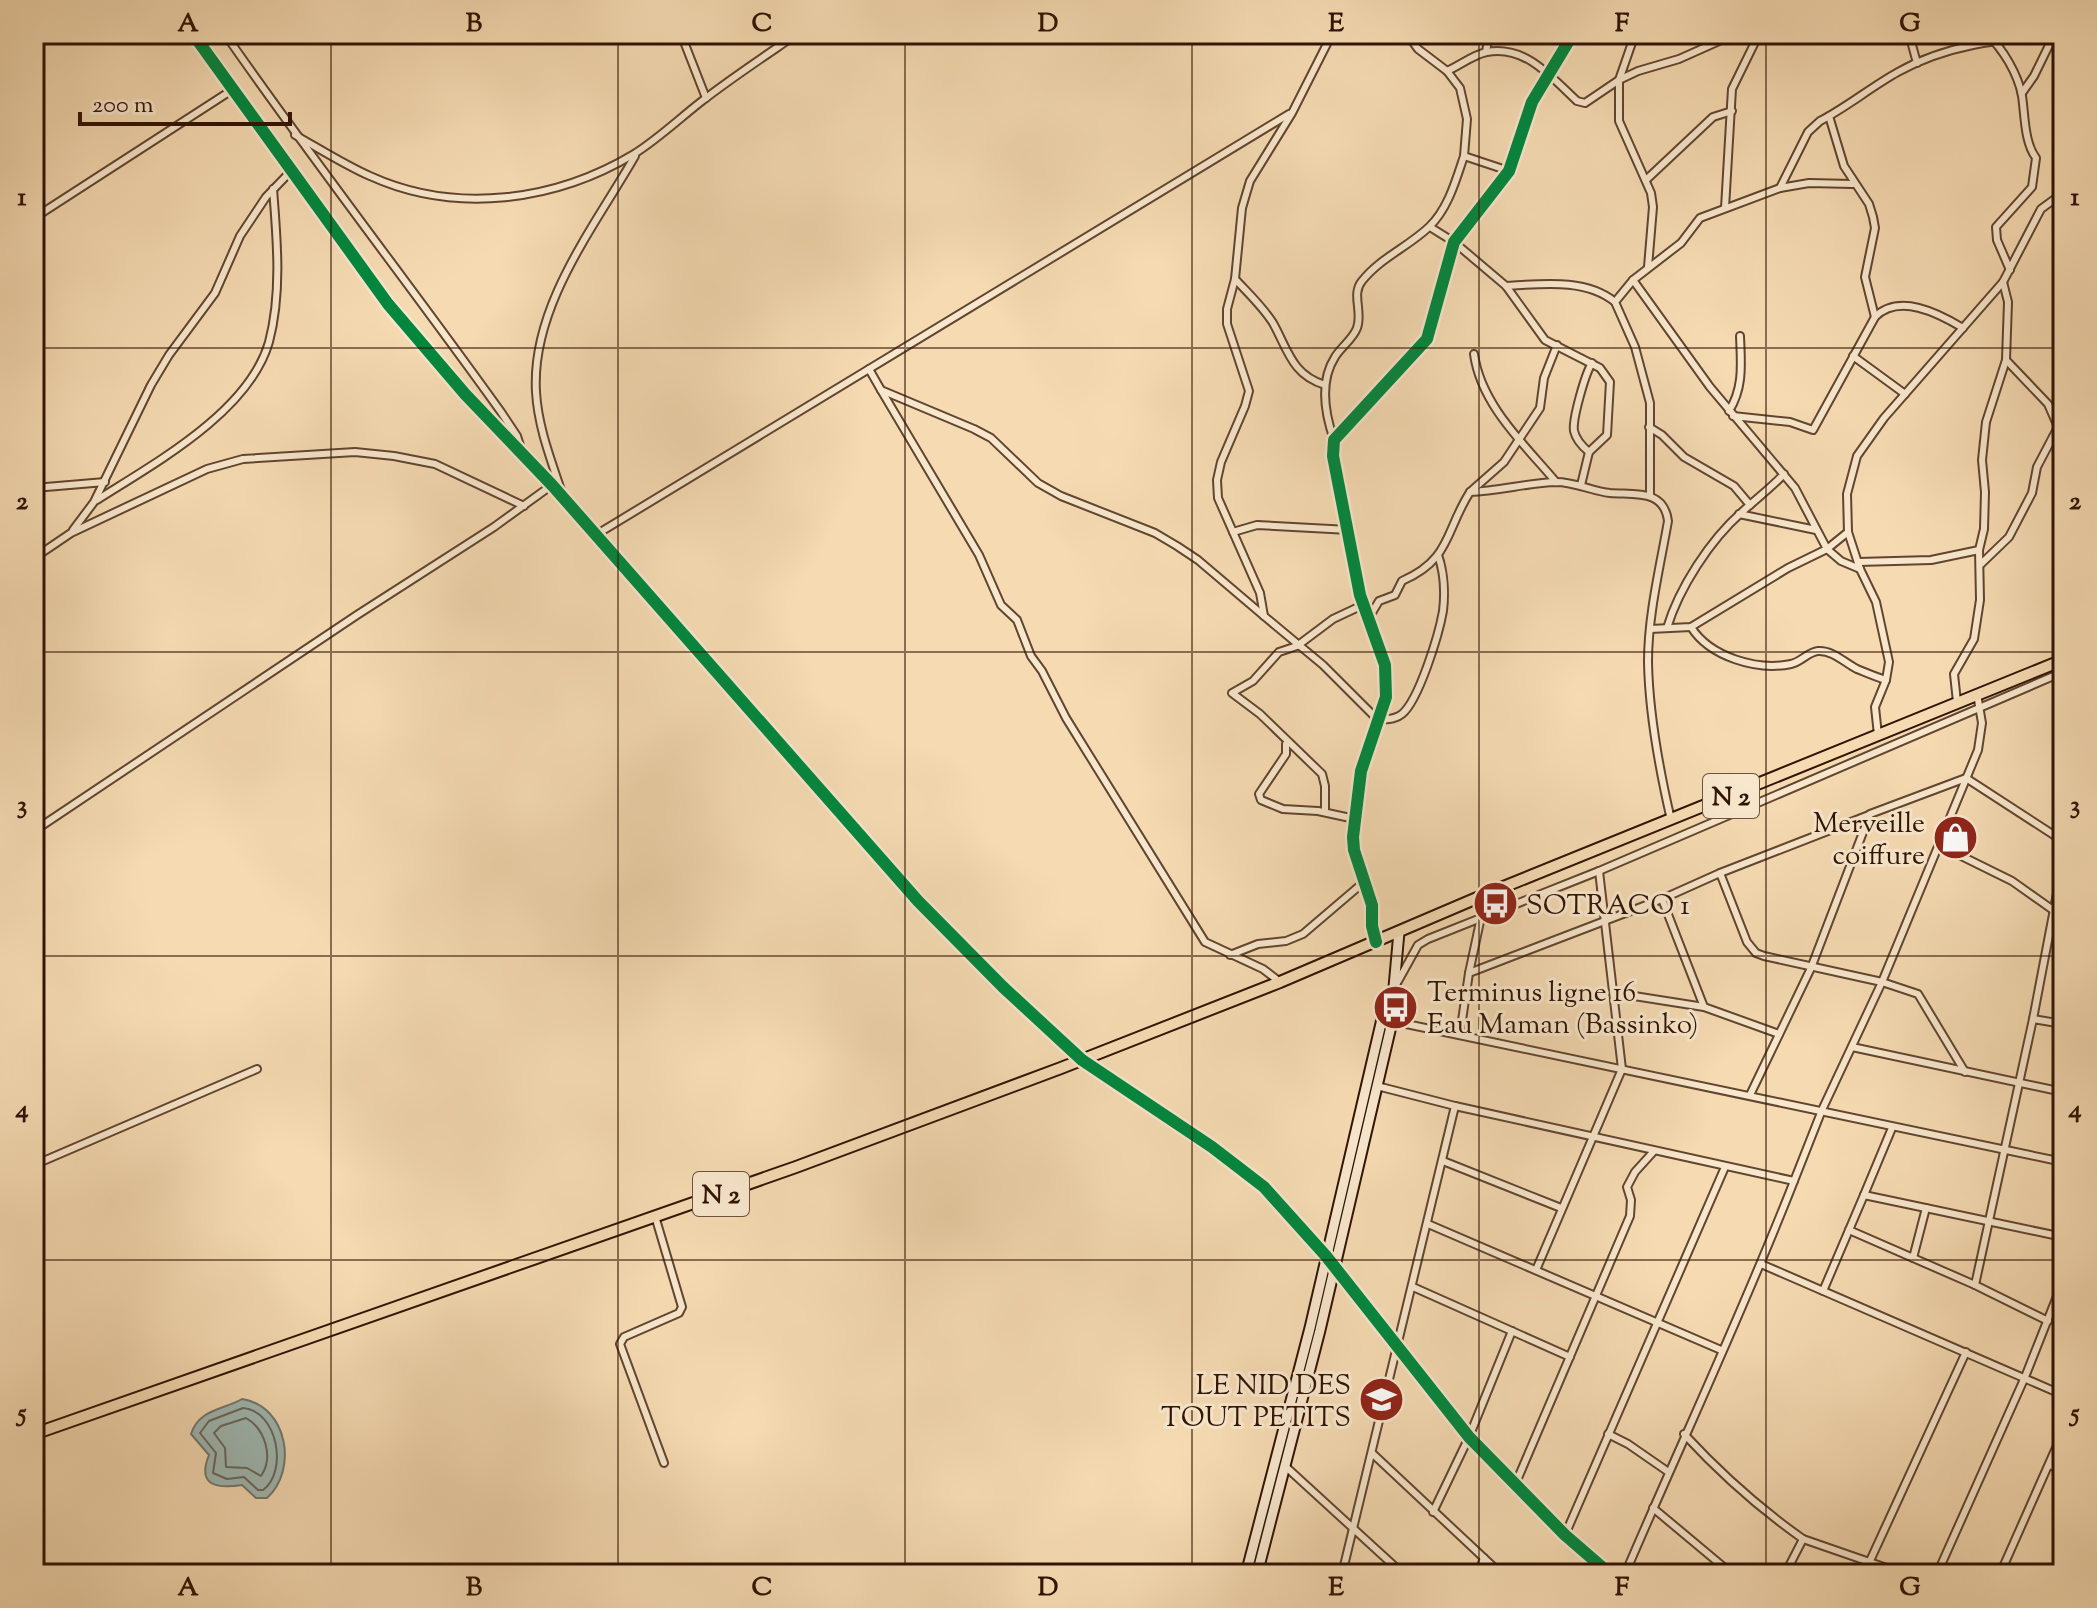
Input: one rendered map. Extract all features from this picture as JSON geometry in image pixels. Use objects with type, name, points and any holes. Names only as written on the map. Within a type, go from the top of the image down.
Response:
[{"type":"main road","name":"N 2","points":[[34,1434],[655,1216],[1082,1060],[1280,982],[2063,660]]},
{"type":"street","points":[[193,34],[388,304],[465,394],[552,485],[918,901],[1003,987],[1082,1060],[1175,1121],[1264,1187],[1326,1256],[1469,1437],[1565,1535],[1610,1574]]},
{"type":"street","points":[[225,34],[295,135],[379,243],[501,412],[517,436],[523,455]]},
{"type":"street","points":[[681,34],[706,98]]},
{"type":"street","points":[[295,135],[372,177],[447,197],[494,199],[562,188],[636,153],[706,98],[797,34]]},
{"type":"street","points":[[1264,616],[1260,593],[1223,512],[1217,480],[1249,391],[1227,324],[1227,309],[1235,279],[1237,233],[1250,181],[1292,113],[1332,34]]},
{"type":"street","points":[[1376,942],[1372,905],[1354,850],[1355,819],[1361,771],[1386,697],[1385,665],[1353,565],[1333,456],[1334,440],[1327,422],[1325,385],[1335,356],[1357,331],[1360,317],[1356,290],[1359,284],[1371,271],[1430,227],[1454,188],[1464,156],[1467,119],[1460,88],[1447,71],[1418,49],[1407,34]]},
{"type":"street","points":[[1486,52],[1489,34]]},
{"type":"street","points":[[1334,440],[1427,339],[1454,242],[1509,171],[1532,102],[1573,34]]},
{"type":"street","points":[[1635,34],[1619,80],[1622,131],[1647,179],[1653,207],[1648,267]]},
{"type":"street","points":[[1447,71],[1486,52],[1520,55],[1529,59],[1581,103],[1647,67],[1679,59],[1735,34]]},
{"type":"street","points":[[1725,208],[1732,89],[1759,34]]},
{"type":"street","points":[[1909,34],[1917,63]]},
{"type":"street","points":[[1987,34],[2009,63],[2022,93],[2022,110],[2030,149],[2036,158],[2032,187],[1996,227],[1997,240],[2010,270]]},
{"type":"street","points":[[1780,188],[1808,132],[1901,70],[1917,63],[1981,42],[1996,43],[2019,37],[2054,35],[2022,93]]},
{"type":"street","points":[[34,218],[232,90]]},
{"type":"street","points":[[1647,179],[1713,117],[1732,111]]},
{"type":"street","points":[[594,536],[1292,113]]},
{"type":"street","points":[[1829,116],[1844,166],[1869,204],[1873,217],[1875,228],[1865,277],[1875,317]]},
{"type":"street","points":[[565,500],[541,424],[536,390],[539,351],[548,316],[565,274],[636,153]]},
{"type":"street","points":[[1464,156],[1509,171]]},
{"type":"street","points":[[71,533],[94,502],[169,355],[215,293],[240,236],[273,189],[291,171]]},
{"type":"street","points":[[1615,302],[1633,280],[1681,243],[1700,218],[1780,188],[1809,183],[1853,184]]},
{"type":"street","points":[[94,502],[201,431],[234,398],[261,363],[272,326],[276,283],[273,189]]},
{"type":"street","points":[[1878,735],[1875,707],[1886,680],[1889,662],[1876,602],[1859,566],[1848,532],[1847,494],[1857,456],[1884,418],[2003,282],[2041,209],[2063,193]]},
{"type":"street","points":[[1430,227],[1454,242],[1506,286],[1545,340],[1600,368],[1610,382],[1607,435],[1589,452],[1581,485]]},
{"type":"street","points":[[1235,279],[1273,323],[1292,364],[1306,377],[1325,385]]},
{"type":"street","points":[[1633,280],[1731,413],[1784,474],[1799,495],[1827,549],[1841,561],[1859,566],[1931,560],[1979,550]]},
{"type":"street","points":[[1957,702],[1954,674],[1974,639],[1980,600],[1979,550],[1984,529],[1985,492],[1982,460],[1986,422],[2006,360],[2008,302],[2003,282]]},
{"type":"street","points":[[1506,286],[1588,287],[1603,292],[1615,302],[1644,376],[1650,403],[1650,494]]},
{"type":"street","points":[[1731,413],[1790,422],[1813,430],[1875,317],[1887,308],[1900,306],[1941,315],[1963,328]]},
{"type":"street","points":[[1731,413],[1741,382],[1740,336]]},
{"type":"street","points":[[1370,616],[1379,601],[1395,595],[1402,581],[1413,577],[1438,555],[1450,536],[1457,512],[1470,492],[1504,462],[1542,403],[1544,378],[1557,345]]},
{"type":"street","points":[[1474,354],[1479,377],[1493,405],[1556,482]]},
{"type":"street","points":[[1853,356],[1905,394]]},
{"type":"street","points":[[1981,564],[2012,532],[2032,493],[2037,467],[2058,427],[2048,404],[2006,360]]},
{"type":"street","points":[[1589,452],[1579,441],[1574,423],[1582,382],[1592,363]]},
{"type":"street","points":[[869,369],[979,555],[1001,605],[1017,620],[1031,656],[1109,790],[1205,942],[1263,969],[1280,982]]},
{"type":"street","points":[[881,390],[991,438],[1038,483],[1061,496],[1155,533],[1177,546],[1198,560],[1323,665],[1378,720],[1392,719],[1404,712],[1423,678],[1443,611],[1438,555]]},
{"type":"street","points":[[1649,427],[1684,457],[1734,486],[1750,505]]},
{"type":"street","points":[[34,558],[71,533],[207,469],[243,459],[355,452],[435,464],[524,506]]},
{"type":"street","points":[[1667,628],[1673,608],[1688,581],[1739,514],[1784,474]]},
{"type":"street","points":[[34,488],[105,482]]},
{"type":"street","points":[[1470,492],[1556,482],[1602,492],[1650,494],[1663,506],[1668,521],[1650,629],[1648,660],[1657,760],[1671,820]]},
{"type":"street","points":[[34,831],[552,485]]},
{"type":"street","points":[[1739,514],[1816,530]]},
{"type":"street","points":[[1233,532],[1257,525],[1349,530]]},
{"type":"street","points":[[1650,629],[1691,627],[1788,568],[1827,549],[1848,532]]},
{"type":"street","points":[[1325,812],[1324,777],[1260,714],[1232,693],[1253,681],[1279,652],[1297,646],[1333,619],[1365,604]]},
{"type":"street","points":[[1691,627],[1698,638],[1712,648],[1739,660],[1772,666],[1790,665],[1819,651],[1830,653],[1886,680]]},
{"type":"street","points":[[1246,1574],[1310,1328],[1386,1003],[1421,942],[1599,871],[2063,672]]},
{"type":"street","points":[[1625,1574],[1667,1471],[1761,1264],[1822,1110],[1882,982],[1966,778],[1982,736],[1977,694]]},
{"type":"street","points":[[1285,740],[1286,754],[1259,794],[1260,799],[1283,809],[1325,812],[1355,819]]},
{"type":"street","points":[[1469,973],[1966,778]]},
{"type":"street","points":[[1966,778],[2063,841]]},
{"type":"street","points":[[1750,1095],[1811,968],[1870,814]]},
{"type":"street","points":[[1939,845],[2012,881],[2053,910]]},
{"type":"street","points":[[1975,1285],[2033,1019],[2063,862]]},
{"type":"street","points":[[1536,1270],[1622,1069],[1599,871]]},
{"type":"street","points":[[1720,873],[1751,948],[1764,956],[1882,982],[1922,997],[1965,1072]]},
{"type":"street","points":[[1230,955],[1258,944],[1286,941],[1303,934],[1364,882]]},
{"type":"street","points":[[1662,899],[1704,1007]]},
{"type":"street","points":[[1460,1034],[1481,917]]},
{"type":"street","points":[[1257,1574],[1396,1005],[1394,993],[1399,932]]},
{"type":"street","points":[[1615,993],[1704,1007],[1779,1034]]},
{"type":"street","points":[[2033,1019],[2063,1024]]},
{"type":"street","points":[[1392,1021],[2063,1162]]},
{"type":"street","points":[[1852,1047],[2063,1092]]},
{"type":"street","points":[[34,1165],[257,1069]]},
{"type":"street","points":[[1376,1085],[1455,1106],[1794,1181]]},
{"type":"street","points":[[1342,1574],[1455,1106]]},
{"type":"street","points":[[1823,1291],[1892,1128]]},
{"type":"street","points":[[1515,1485],[1630,1216],[1631,1200],[1627,1187],[1635,1172],[1654,1151]]},
{"type":"street","points":[[1443,1161],[1561,1208]]},
{"type":"street","points":[[1565,1535],[1725,1167]]},
{"type":"street","points":[[1864,1195],[2063,1237]]},
{"type":"street","points":[[1913,1258],[1926,1208]]},
{"type":"street","points":[[655,1216],[682,1307],[679,1313],[624,1337],[620,1344],[664,1463]]},
{"type":"street","points":[[1428,1224],[1721,1350]]},
{"type":"street","points":[[1849,1230],[2048,1321]]},
{"type":"street","points":[[1761,1264],[2063,1395]]},
{"type":"street","points":[[1937,1574],[2025,1377],[2063,1281]]},
{"type":"street","points":[[1413,1287],[1570,1357]]},
{"type":"street","points":[[1433,1512],[1469,1437],[1512,1331]]},
{"type":"street","points":[[1869,1563],[1966,1352]]},
{"type":"street","points":[[2000,1574],[2063,1432]]},
{"type":"street","points":[[1608,1434],[1667,1471]]},
{"type":"street","points":[[1684,1434],[1758,1507],[1803,1539],[1904,1574]]},
{"type":"street","points":[[1373,1454],[1501,1574]]},
{"type":"street","points":[[2050,1465],[2063,1471]]},
{"type":"street","points":[[1285,1466],[1403,1574]]},
{"type":"street","points":[[1653,1508],[1732,1574]]},
{"type":"street","points":[[1785,1574],[1803,1539]]},
{"type":"street","points":[[1478,1574],[1484,1558]]},
{"type":"water","points":[[242,1399],[258,1404],[270,1413],[283,1441],[283,1472],[267,1498],[256,1498],[242,1485],[211,1483],[205,1473],[209,1455],[191,1434],[206,1415]]},
{"type":"cycle path","points":[[193,34],[388,304],[465,394],[552,485],[918,901],[1003,987],[1082,1060],[1212,1147],[1264,1187],[1326,1256],[1469,1437],[1565,1535],[1610,1574]]},
{"type":"cycle path","points":[[1376,942],[1372,905],[1354,850],[1353,837],[1361,771],[1386,697],[1385,665],[1360,595],[1333,456],[1334,440],[1427,339],[1454,242],[1509,171],[1532,102],[1573,34]]},
{"type":"place","name":"Merveille coiffure","points":[[1956,838]]},
{"type":"place","name":"SOTRACO 1","points":[[1495,904]]},
{"type":"place","name":"Terminus ligne 16 Eau Maman (Bassinko)","points":[[1396,1007]]},
{"type":"place","name":"LE NID DES TOUT PETITS","points":[[1382,1400]]}]
